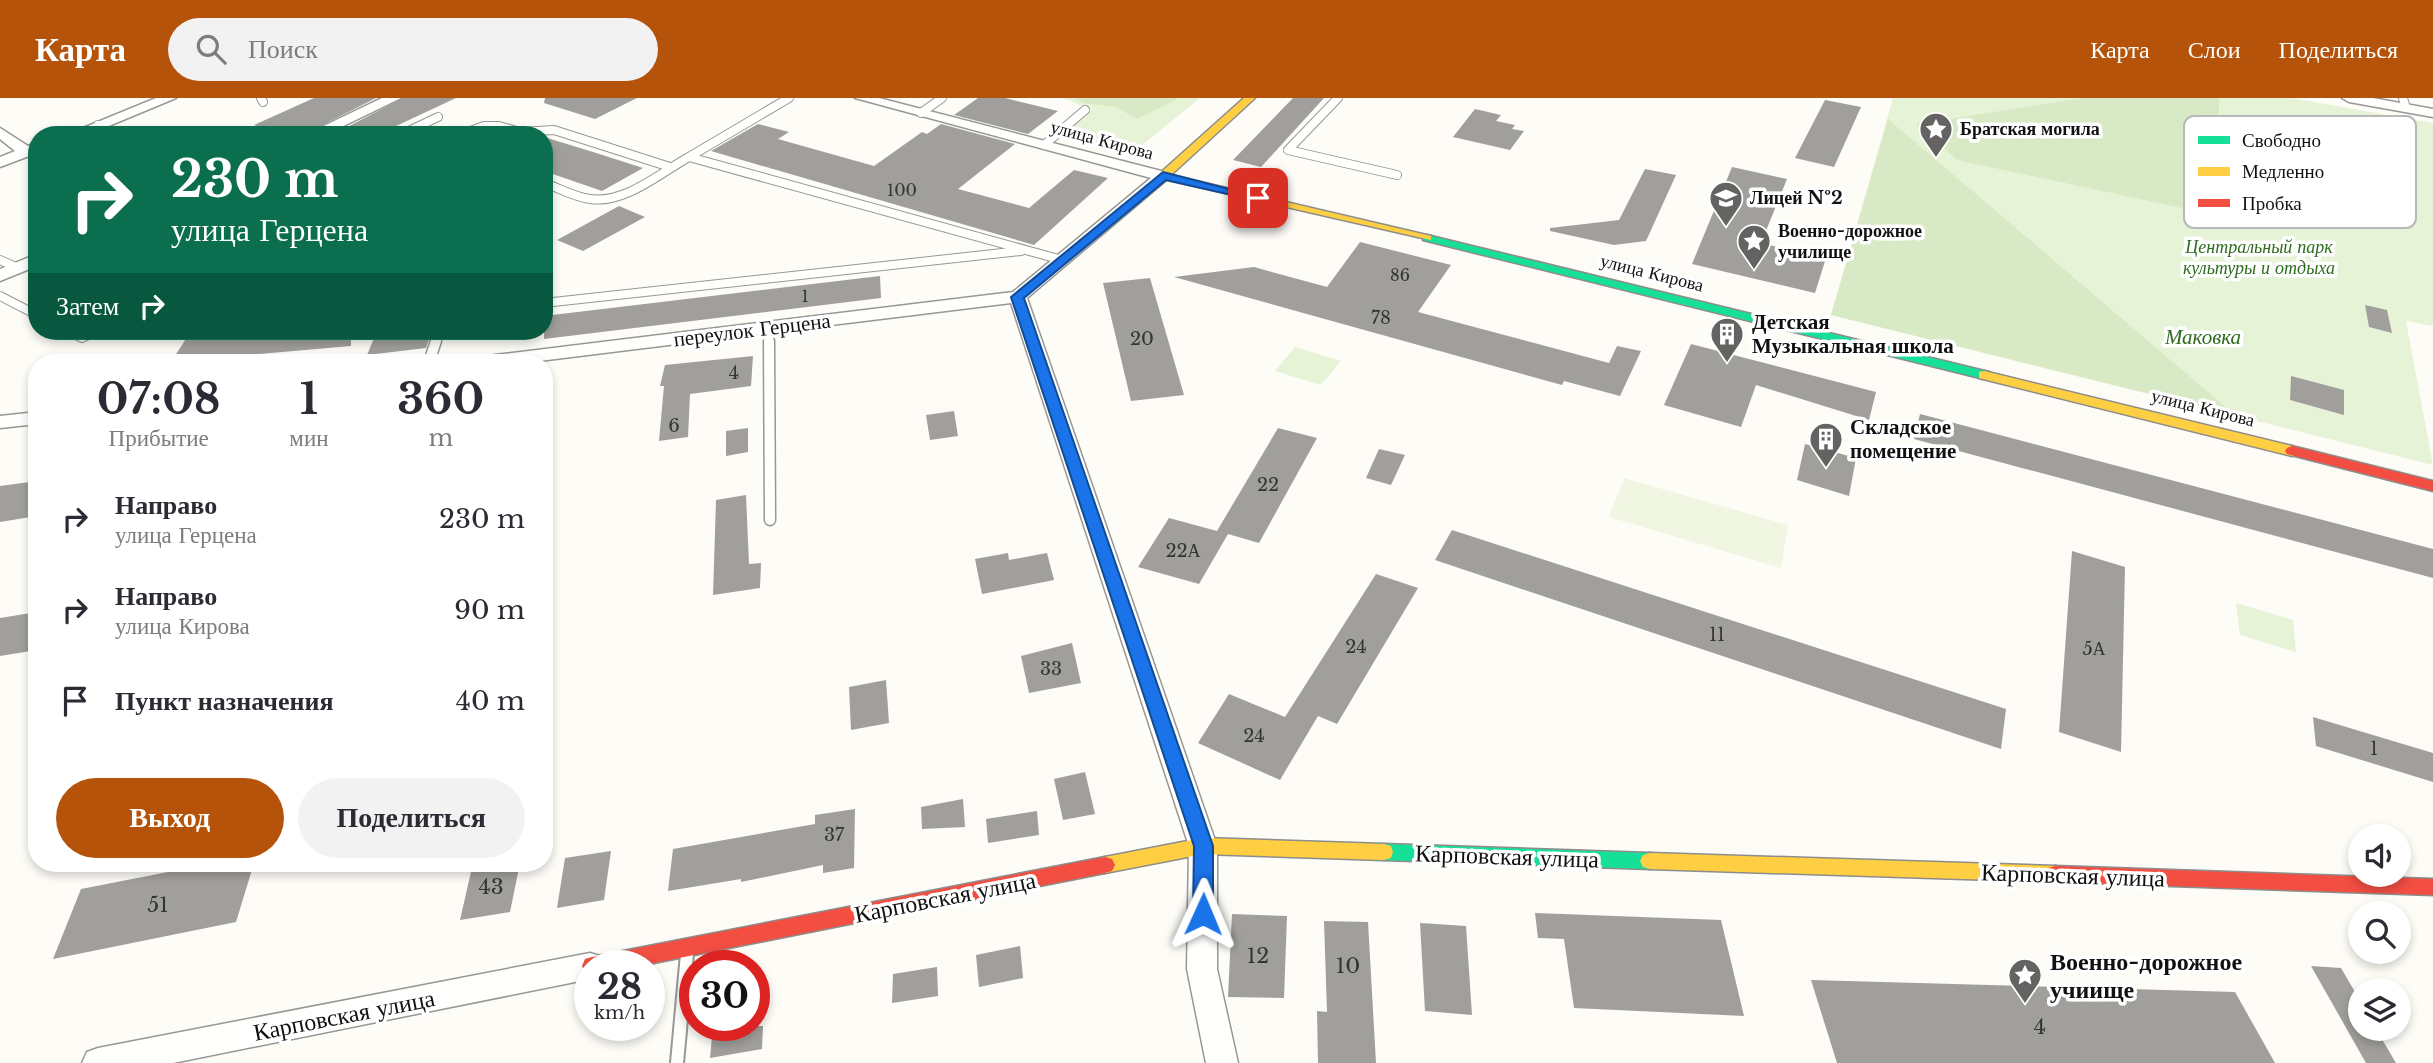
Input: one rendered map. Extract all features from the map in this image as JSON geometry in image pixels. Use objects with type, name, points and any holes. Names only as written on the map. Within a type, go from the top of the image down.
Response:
[{"type":"street","points":[[98,125],[169,98]]},
{"type":"street","points":[[332,126],[394,98]]},
{"type":"street","points":[[1223,1063],[1202,970],[1203,846],[1017,297],[1163,176],[1250,98]]},
{"type":"street","points":[[2351,98],[2404,103],[2433,113]]},
{"type":"street","name":"улица Кирова","points":[[869,99],[1163,176],[1606,281],[2433,486]]},
{"type":"street","points":[[0,132],[28,148]]},
{"type":"street","points":[[0,162],[28,151]]},
{"type":"street","points":[[0,276],[28,263]]},
{"type":"street","name":"переулок Герцена","points":[[553,354],[1017,297]]},
{"type":"street","points":[[0,422],[28,419]]},
{"type":"street","name":"Карповская улица","points":[[665,952],[1203,846],[2433,887]]},
{"type":"street","name":"Карповская улица","points":[[98,1063],[574,969]]},
{"type":"lane","points":[[553,186],[592,200],[620,196],[789,98]]},
{"type":"lane","points":[[921,113],[942,98]]},
{"type":"lane","points":[[1338,98],[1288,150],[1397,176]]},
{"type":"lane","points":[[1044,145],[1085,110]]},
{"type":"lane","points":[[419,126],[438,117]]},
{"type":"lane","points":[[484,126],[502,126]]},
{"type":"lane","points":[[553,130],[670,167]]},
{"type":"lane","points":[[689,157],[1062,260]]},
{"type":"lane","points":[[553,302],[1027,250]]},
{"type":"lane","points":[[0,260],[18,268]]},
{"type":"lane","points":[[0,296],[28,310]]},
{"type":"lane","points":[[769,328],[770,520]]},
{"type":"lane","points":[[677,1063],[688,947]]},
{"type":"green space","points":[[1063,98],[1200,98],[1135,151],[1061,134],[1092,110]]},
{"type":"green space","points":[[1075,98],[1179,98],[1137,119],[1116,107],[1083,103]]},
{"type":"green space","name":"Центральный парк культуры и отдыха","points":[[1893,98],[2291,98],[2393,116],[2184,116],[2184,228],[2416,228],[2416,120],[2433,123],[2433,326],[2406,321],[2433,465],[1831,315]]},
{"type":"green space","points":[[2083,98],[2219,98],[2219,116],[2184,116],[2184,209],[1957,160],[1916,124]]},
{"type":"green space","points":[[1888,119],[2235,415],[1831,315]]},
{"type":"green space","points":[[1295,347],[1341,361],[1321,385],[1275,371]]},
{"type":"green space","points":[[1624,478],[1788,525],[1781,568],[1609,517]]},
{"type":"green space","points":[[2236,603],[2293,620],[2296,652],[2240,635]]},
{"type":"building","points":[[314,98],[376,98],[321,126],[254,125]]},
{"type":"building","points":[[403,98],[456,98],[396,126],[349,126]]},
{"type":"building","points":[[545,98],[637,98],[595,119],[544,103]]},
{"type":"building","points":[[978,98],[1005,98],[1058,111],[1028,134],[954,115]]},
{"type":"building","points":[[1293,98],[1324,98],[1261,167],[1233,160]]},
{"type":"building","points":[[1825,100],[1861,107],[1834,167],[1795,158]]},
{"type":"building","points":[[1475,109],[1501,115],[1496,121],[1515,125],[1512,129],[1524,131],[1510,150],[1453,137]]},
{"type":"building","points":[[758,124],[789,132],[778,139],[874,166],[922,132],[927,134],[941,124],[1015,144],[958,189],[1029,208],[1074,170],[1108,178],[1034,245],[711,151]]},
{"type":"building","points":[[553,140],[643,168],[602,191],[553,174]]},
{"type":"building","name":"Лицей №2","points":[[1732,167],[1787,179],[1761,243],[1826,258],[1815,293],[1692,264]]},
{"type":"building","points":[[1645,169],[1676,175],[1646,241],[1614,245],[1550,231],[1550,228],[1619,220]]},
{"type":"building","points":[[619,206],[645,217],[583,251],[557,240]]},
{"type":"building","points":[[1360,242],[1451,265],[1418,312],[1609,363],[1617,346],[1641,351],[1620,396],[1564,381],[1562,385],[1174,277],[1254,267],[1327,287]]},
{"type":"building","points":[[880,276],[881,298],[553,338],[553,315]]},
{"type":"building","points":[[1150,278],[1184,395],[1131,401],[1103,283]]},
{"type":"building","points":[[2365,305],[2387,310],[2392,333],[2369,327]]},
{"type":"building","points":[[185,340],[351,340],[351,346],[261,354],[176,354]]},
{"type":"building","points":[[373,340],[429,340],[426,348],[367,354]]},
{"type":"building","name":"Детская Музыкальная школа","points":[[1691,344],[1876,392],[1869,420],[1756,385],[1741,427],[1664,405]]},
{"type":"building","points":[[753,356],[751,386],[690,394],[688,437],[659,441],[664,386],[660,386],[665,365]]},
{"type":"building","points":[[2291,376],[2344,390],[2344,415],[2290,400]]},
{"type":"building","points":[[954,411],[958,436],[930,440],[926,415]]},
{"type":"building","points":[[1920,414],[2433,549],[2433,578],[1914,439]]},
{"type":"building","points":[[748,428],[748,452],[726,456],[726,431]]},
{"type":"building","points":[[1278,428],[1317,438],[1259,543],[1228,534],[1199,584],[1138,567],[1169,518],[1217,531]]},
{"type":"building","name":"Складское помещение","points":[[1805,444],[1856,458],[1849,496],[1797,480]]},
{"type":"building","points":[[1379,449],[1405,455],[1391,485],[1366,478]]},
{"type":"building","points":[[28,482],[28,517],[0,522],[0,486]]},
{"type":"building","points":[[746,495],[749,564],[761,563],[760,588],[713,595],[716,500]]},
{"type":"building","points":[[1452,530],[2006,709],[2001,749],[1435,560]]},
{"type":"building","points":[[2072,551],[2125,567],[2121,752],[2059,732]]},
{"type":"building","points":[[1008,553],[1009,560],[1047,553],[1054,580],[982,594],[975,559]]},
{"type":"building","points":[[1376,574],[1418,588],[1337,724],[1318,716],[1280,780],[1198,743],[1229,694],[1285,717]]},
{"type":"building","points":[[28,613],[28,651],[0,656],[0,618]]},
{"type":"building","points":[[1072,643],[1081,683],[1029,693],[1021,656]]},
{"type":"building","points":[[886,680],[889,723],[851,730],[849,687]]},
{"type":"building","points":[[2313,717],[2433,753],[2433,782],[2316,746]]},
{"type":"building","points":[[1085,772],[1095,814],[1063,820],[1054,779]]},
{"type":"building","points":[[963,799],[965,827],[922,829],[921,807]]},
{"type":"building","points":[[855,809],[854,868],[823,873],[823,865],[741,882],[741,879],[668,891],[673,849],[815,824],[815,815]]},
{"type":"building","points":[[1037,811],[1039,835],[988,843],[986,819]]},
{"type":"building","points":[[611,851],[604,900],[557,908],[565,858]]},
{"type":"building","points":[[168,872],[251,872],[236,922],[53,959],[81,889]]},
{"type":"building","points":[[471,872],[518,872],[510,912],[460,920]]},
{"type":"building","points":[[1535,913],[1721,920],[1744,1016],[1574,1008],[1564,939],[1538,938]]},
{"type":"building","points":[[1232,914],[1287,916],[1284,998],[1228,997]]},
{"type":"building","points":[[1324,921],[1368,922],[1376,1063],[1318,1063],[1317,1011],[1327,1012]]},
{"type":"building","points":[[1420,923],[1466,926],[1472,1015],[1425,1011]]},
{"type":"building","points":[[1020,946],[1023,978],[979,987],[976,955]]},
{"type":"building","points":[[2311,966],[2341,968],[2348,980],[2348,1031]]},
{"type":"building","points":[[937,967],[938,996],[892,1003],[893,974]]},
{"type":"building","points":[[1811,980],[2235,992],[2275,1063],[1837,1063]]},
{"type":"building","points":[[712,1041],[762,1041],[762,1049],[710,1058]]},
{"type":"building","points":[[2354,1041],[2383,1041],[2396,1063],[2366,1063]]},
{"type":"traffic: fast","points":[[1427,238],[1984,375]]},
{"type":"traffic: fast","points":[[1384,852],[1650,861]]},
{"type":"traffic: slow","points":[[1163,176],[1250,98]]},
{"type":"traffic: slow","points":[[1163,176],[1427,238]]},
{"type":"traffic: slow","points":[[1984,375],[2292,451]]},
{"type":"traffic: slow","points":[[1105,865],[1203,846],[1384,852]]},
{"type":"traffic: slow","points":[[1650,861],[2055,874]]},
{"type":"traffic: jam","points":[[2292,451],[2433,486]]},
{"type":"traffic: jam","points":[[665,952],[1105,865]]},
{"type":"traffic: jam","points":[[2055,874],[2433,887]]},
{"type":"place","name":"Братская могила","points":[[1936,159]]},
{"type":"place","name":"Лицей №2","points":[[1726,228]]},
{"type":"place","name":"Военно-дорожное училище","points":[[1754,271]]},
{"type":"place","name":"Детская Музыкальная школа","points":[[1727,364]]},
{"type":"place","name":"Складское помещение","points":[[1826,469]]},
{"type":"place","name":"Военно-дорожное учиище","points":[[2025,1005]]},
{"type":"route","points":[[1203,914],[1203,846],[1017,297],[1163,176],[1258,198]]},
{"type":"park label","name":"Маковка","points":[[2203,337]]}]
